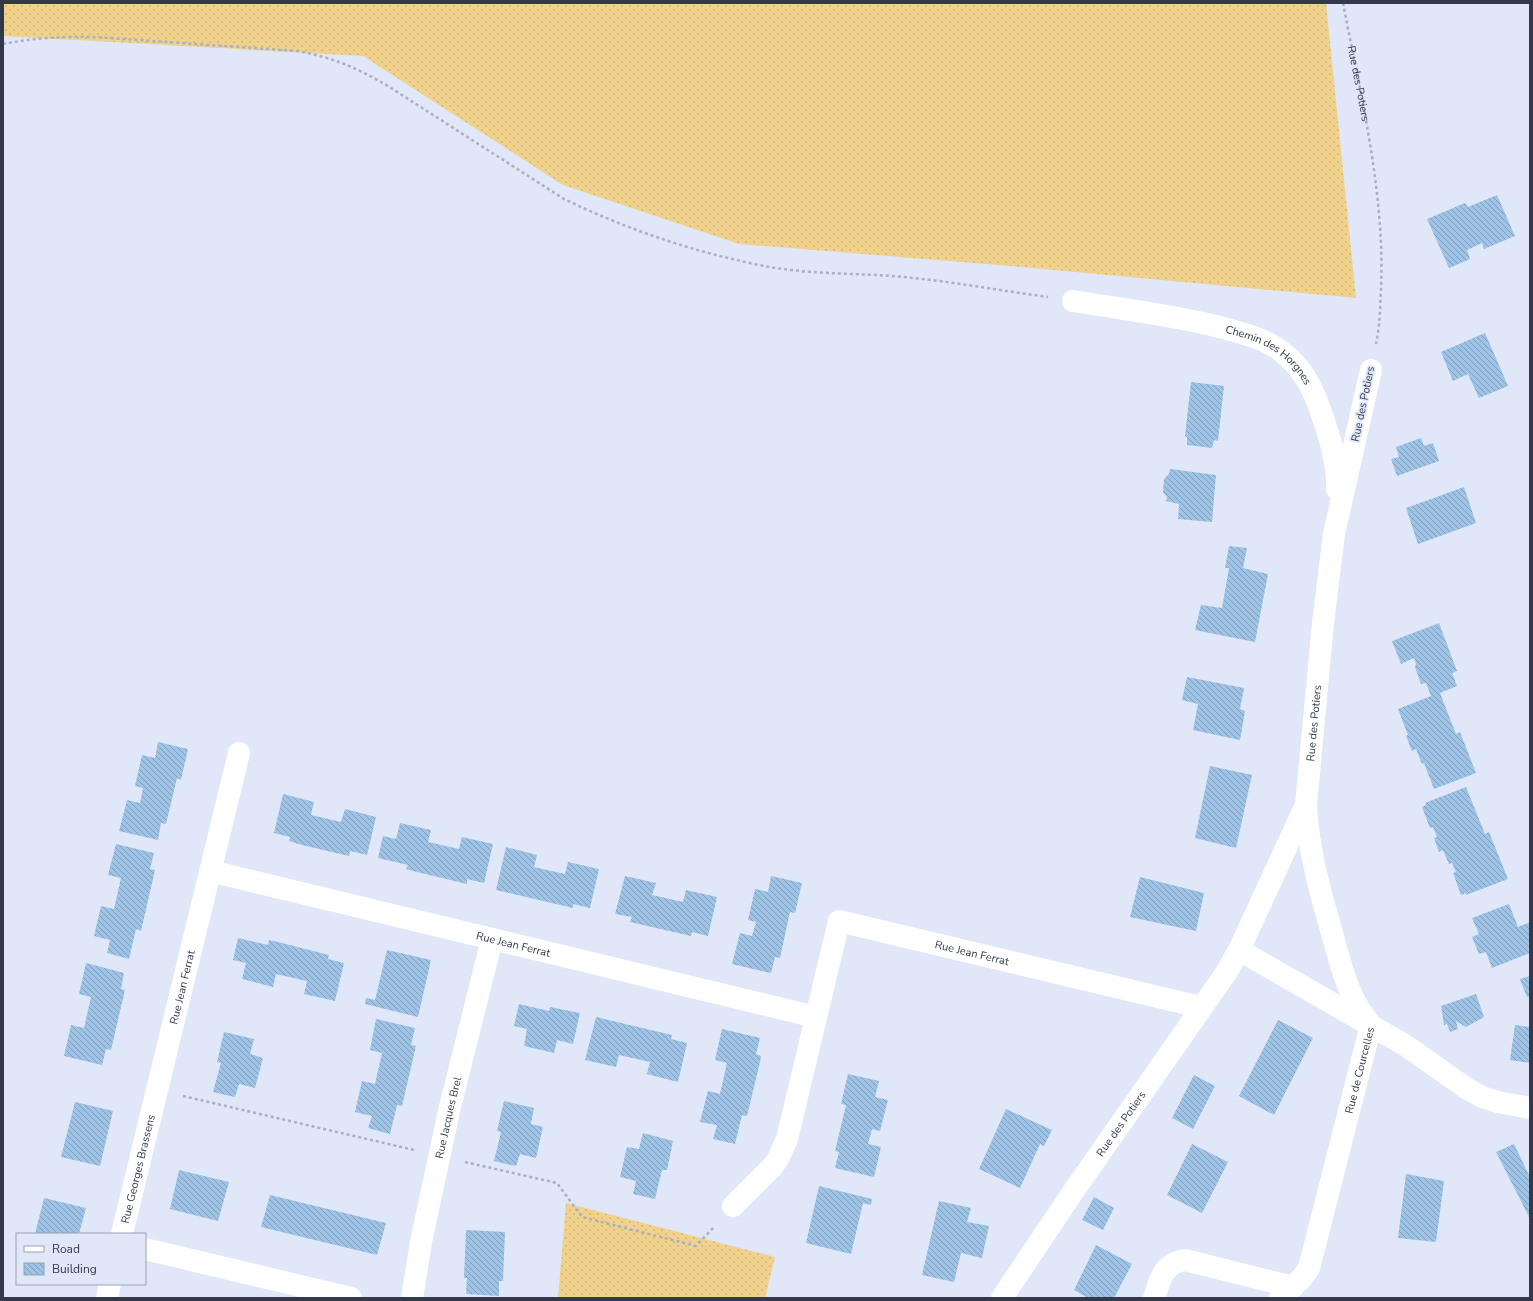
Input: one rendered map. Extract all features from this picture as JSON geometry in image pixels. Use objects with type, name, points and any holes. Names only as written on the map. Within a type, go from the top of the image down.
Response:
[{"type":"street","name":"Chemin des Horgnes","points":[[1073,301],[1202,323],[1261,340],[1282,351],[1295,363],[1306,378],[1316,396],[1327,427],[1335,460],[1337,483],[1334,534]]},
{"type":"street","name":"Rue des Potiers","points":[[1371,370],[1334,534],[1323,623],[1306,805],[1307,828],[1312,855],[1343,970],[1357,1005],[1371,1024]]},
{"type":"street","name":"Rue Jean Ferrat","points":[[154,1103],[238,752]]},
{"type":"street","name":"Rue des Potiers","points":[[1002,1298],[1052,1221],[1200,1007],[1226,973],[1239,950],[1306,805]]},
{"type":"street","name":"Rue Jean Ferrat","points":[[210,871],[816,1017]]},
{"type":"street","name":"Rue Jean Ferrat","points":[[734,1206],[772,1167],[783,1150],[790,1129],[839,922],[1200,1007]]},
{"type":"street","name":"Rue Jacques Brel","points":[[412,1298],[421,1242],[448,1119],[492,939]]},
{"type":"street","points":[[1239,950],[1371,1024]]},
{"type":"street","name":"Rue de Courcelles","points":[[1154,1298],[1160,1279],[1165,1270],[1176,1261],[1185,1260],[1287,1293],[1308,1268],[1371,1024],[1406,1045],[1466,1088],[1482,1097],[1498,1102],[1530,1108]]},
{"type":"street","name":"Rue Georges Brassens","points":[[122,1233],[154,1103]]},
{"type":"street","points":[[146,1249],[351,1298]]},
{"type":"street","points":[[106,1298],[110,1285]]},
{"type":"path","name":"Rue des Potiers","points":[[1343,3],[1370,146],[1381,226],[1382,261],[1379,329],[1371,370]]},
{"type":"path","points":[[3,44],[18,41],[77,37],[297,51],[322,56],[342,62],[362,71],[388,86],[564,199],[622,225],[671,243],[721,257],[780,268],[892,276],[1073,301]]},
{"type":"shaded area","points":[[3,3],[1326,3],[1356,298],[999,265],[739,244],[563,185],[363,56],[3,36]]},
{"type":"shaded area","points":[[566,1203],[775,1257],[765,1298],[558,1298]]},
{"type":"building","points":[[1497,195],[1515,236],[1484,249],[1482,243],[1467,250],[1470,259],[1449,268],[1427,219],[1465,203],[1468,207]]},
{"type":"building","points":[[1485,333],[1508,386],[1479,398],[1468,374],[1453,381],[1441,352]]},
{"type":"building","points":[[1191,382],[1224,386],[1218,441],[1214,440],[1212,448],[1187,445],[1187,437],[1185,436]]},
{"type":"building","points":[[1421,438],[1424,446],[1433,443],[1439,461],[1397,476],[1391,459],[1399,457],[1396,447]]},
{"type":"building","points":[[1170,469],[1216,475],[1212,522],[1178,519],[1179,504],[1166,501],[1167,497],[1163,492],[1164,479],[1169,474]]},
{"type":"building","points":[[1464,487],[1476,523],[1418,544],[1406,508]]},
{"type":"building","points":[[1229,546],[1247,548],[1243,568],[1268,574],[1255,642],[1195,630],[1201,605],[1222,608],[1229,568],[1225,568]]},
{"type":"building","points":[[1439,623],[1457,671],[1452,673],[1457,686],[1440,693],[1456,734],[1460,732],[1476,773],[1434,789],[1424,763],[1422,764],[1416,749],[1412,751],[1406,736],[1408,735],[1398,709],[1431,696],[1426,683],[1421,684],[1415,667],[1416,664],[1414,658],[1401,664],[1392,641]]},
{"type":"building","points":[[1187,677],[1244,688],[1240,709],[1245,711],[1240,740],[1193,730],[1198,704],[1182,700]]},
{"type":"building","points":[[158,742],[188,749],[181,780],[177,778],[166,824],[161,823],[158,840],[119,831],[127,800],[140,803],[143,788],[135,786],[142,755],[155,758]]},
{"type":"building","points":[[1210,766],[1252,775],[1236,848],[1195,838]]},
{"type":"building","points":[[1466,787],[1485,834],[1489,832],[1508,879],[1466,895],[1466,893],[1461,895],[1453,873],[1456,872],[1452,863],[1449,864],[1443,850],[1439,852],[1434,838],[1437,837],[1433,827],[1430,828],[1422,807],[1426,805],[1425,803]]},
{"type":"building","points":[[283,794],[314,802],[311,815],[341,822],[345,809],[376,817],[367,855],[350,851],[349,856],[302,845],[289,841],[290,837],[274,833]]},
{"type":"building","points":[[400,823],[431,830],[428,842],[459,849],[462,837],[493,844],[484,883],[467,879],[467,884],[406,869],[408,865],[378,858],[383,836],[396,839]]},
{"type":"building","points":[[116,844],[154,853],[150,869],[155,870],[141,931],[136,929],[129,959],[107,953],[110,940],[94,936],[101,906],[114,909],[121,878],[108,875]]},
{"type":"building","points":[[506,847],[537,855],[534,867],[565,874],[568,862],[599,869],[590,908],[573,904],[573,908],[496,890]]},
{"type":"building","points":[[625,876],[656,883],[652,895],[683,902],[686,890],[717,897],[708,936],[692,932],[691,936],[630,922],[632,917],[615,914]]},
{"type":"building","points":[[771,876],[802,883],[795,913],[790,912],[780,958],[775,957],[771,973],[732,964],[740,933],[752,936],[756,922],[748,920],[755,889],[768,892]]},
{"type":"building","points":[[1140,877],[1204,893],[1196,931],[1130,917]]},
{"type":"building","points":[[1509,904],[1518,927],[1530,922],[1530,953],[1492,968],[1486,952],[1479,954],[1472,937],[1479,934],[1472,918]]},
{"type":"building","points":[[238,938],[268,945],[269,940],[274,941],[329,955],[328,959],[344,963],[335,1001],[304,994],[307,981],[276,974],[273,987],[242,979],[246,963],[233,960]]},
{"type":"building","points":[[387,950],[431,960],[418,1017],[365,1004],[366,998],[375,1000]]},
{"type":"building","points":[[86,963],[124,973],[121,989],[125,990],[111,1050],[106,1049],[102,1065],[64,1056],[71,1025],[84,1028],[91,997],[79,994]]},
{"type":"building","points":[[1530,976],[1530,996],[1527,997],[1520,979]]},
{"type":"building","points":[[1476,994],[1484,1017],[1466,1027],[1456,1021],[1458,1029],[1450,1032],[1447,1024],[1444,1025],[1441,1006]]},
{"type":"building","points":[[519,1004],[549,1011],[550,1007],[580,1013],[573,1044],[557,1040],[554,1053],[524,1046],[527,1029],[514,1026]]},
{"type":"building","points":[[596,1017],[672,1035],[671,1039],[687,1043],[678,1082],[647,1074],[650,1062],[619,1055],[616,1067],[585,1060]]},
{"type":"building","points":[[376,1019],[415,1028],[411,1045],[416,1046],[402,1106],[397,1105],[390,1134],[368,1128],[372,1116],[355,1112],[362,1081],[375,1084],[382,1053],[370,1050]]},
{"type":"building","points":[[1278,1020],[1313,1038],[1274,1115],[1239,1096]]},
{"type":"building","points":[[1515,1025],[1530,1027],[1530,1063],[1510,1060]]},
{"type":"building","points":[[722,1029],[760,1038],[756,1054],[761,1056],[760,1062],[747,1116],[742,1115],[735,1144],[713,1139],[717,1125],[700,1122],[708,1091],[720,1094],[727,1063],[715,1060]]},
{"type":"building","points":[[224,1032],[254,1039],[250,1054],[263,1058],[255,1088],[239,1084],[235,1097],[213,1092],[221,1063],[217,1062]]},
{"type":"building","points":[[848,1074],[879,1081],[875,1097],[888,1100],[880,1131],[872,1129],[868,1144],[881,1147],[874,1177],[835,1168],[839,1152],[835,1151],[846,1105],[841,1104]]},
{"type":"building","points":[[1194,1075],[1215,1086],[1193,1129],[1172,1118]]},
{"type":"building","points":[[504,1101],[534,1108],[531,1124],[543,1127],[536,1158],[520,1154],[516,1166],[494,1161],[501,1132],[497,1131]]},
{"type":"building","points":[[75,1102],[113,1111],[100,1166],[61,1157]]},
{"type":"building","points":[[1006,1109],[1052,1130],[1044,1146],[1040,1144],[1020,1188],[979,1169]]},
{"type":"building","points":[[643,1133],[673,1141],[667,1170],[662,1170],[655,1199],[633,1194],[636,1181],[620,1177],[627,1147],[639,1149]]},
{"type":"building","points":[[1192,1144],[1228,1162],[1202,1213],[1167,1195]]},
{"type":"building","points":[[1514,1144],[1530,1177],[1530,1219],[1496,1152]]},
{"type":"building","points":[[179,1170],[229,1182],[218,1221],[170,1209]]},
{"type":"building","points":[[1406,1174],[1444,1181],[1436,1242],[1398,1238]]},
{"type":"building","points":[[819,1186],[872,1199],[871,1205],[863,1203],[851,1254],[806,1243]]},
{"type":"building","points":[[270,1195],[386,1223],[377,1255],[261,1227]]},
{"type":"building","points":[[1094,1197],[1114,1208],[1103,1230],[1082,1220]]},
{"type":"building","points":[[44,1198],[86,1208],[79,1233],[35,1233]]},
{"type":"building","points":[[939,1201],[971,1208],[967,1222],[989,1226],[982,1258],[961,1253],[954,1282],[922,1275]]},
{"type":"building","points":[[466,1230],[505,1232],[503,1281],[499,1281],[499,1296],[466,1294],[467,1278],[464,1278]]},
{"type":"building","points":[[1096,1245],[1132,1264],[1114,1298],[1088,1298],[1074,1290]]}]
